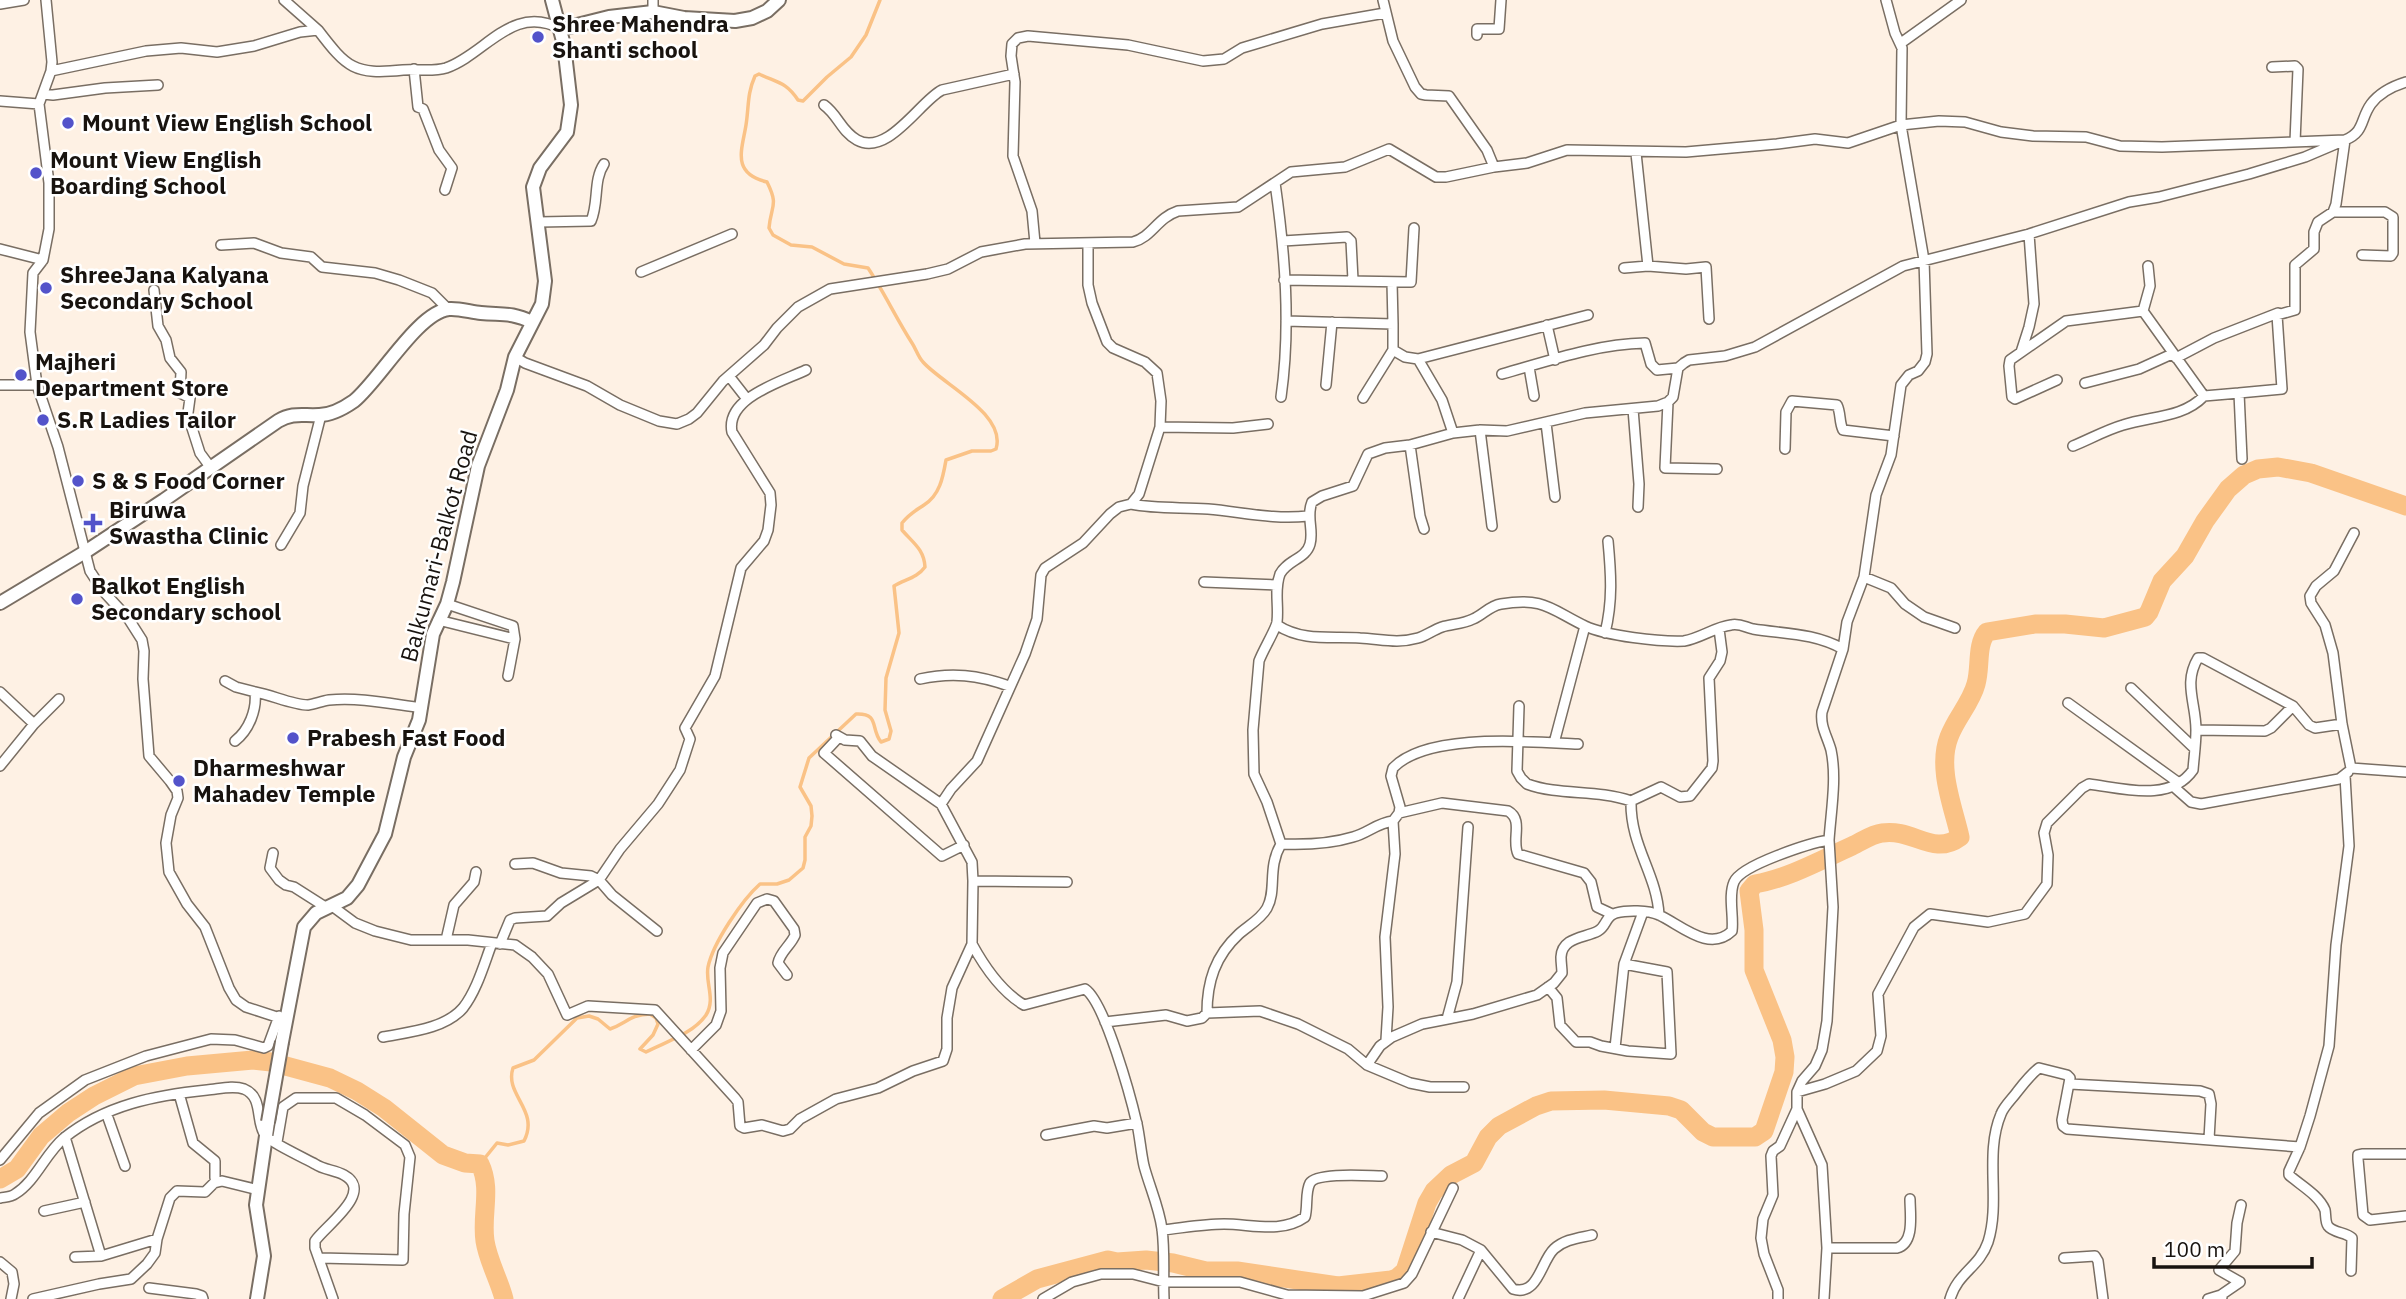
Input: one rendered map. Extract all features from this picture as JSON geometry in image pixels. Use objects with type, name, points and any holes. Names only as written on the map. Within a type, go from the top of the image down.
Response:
[{"type":"main road","name":"Balkumari-Balkot Road","points":[[272,1140],[268,1122],[282,1042],[282,1018],[304,927],[316,913],[347,898],[358,886],[385,834],[404,757],[419,720],[429,651],[438,620],[447,604],[478,466],[515,357],[544,296],[545,281],[533,187],[540,168],[561,142],[569,122],[571,106],[561,29],[552,0]]},
{"type":"main road","points":[[561,29],[653,6],[684,18],[735,21],[752,18],[779,0]]},
{"type":"main road","points":[[0,603],[85,552],[290,414],[321,415],[341,409],[366,390],[414,332],[447,309],[506,313],[532,322]]},
{"type":"main road","points":[[257,1299],[264,1256],[257,1205],[272,1140]]},
{"type":"street","points":[[0,4],[24,0]]},
{"type":"street","points":[[0,1160],[38,1112],[85,1080],[146,1056],[211,1039],[235,1040],[264,1048],[282,1018],[259,1013],[236,1000],[205,927],[187,904],[169,872],[166,842],[171,815],[178,798],[177,791],[149,756],[142,640],[90,571],[58,447],[37,385],[30,332],[33,273],[43,260],[49,229],[49,183],[41,99],[51,71],[46,0]]},
{"type":"street","points":[[284,0],[318,30],[335,53],[349,65],[371,72],[437,70],[448,67],[498,33],[519,24],[548,22],[561,29]]},
{"type":"street","points":[[1383,0],[1393,41],[1418,91],[1426,95],[1449,96],[1492,159],[1494,167]]},
{"type":"street","points":[[1477,35],[1478,29],[1499,29],[1501,0]]},
{"type":"street","points":[[1778,1299],[1778,1290],[1764,1254],[1761,1228],[1773,1195],[1771,1156],[1780,1146],[1797,1109],[1797,1092],[1802,1081],[1815,1066],[1822,1050],[1827,1021],[1833,907],[1828,841],[1833,790],[1831,750],[1821,721],[1825,700],[1843,649],[1847,622],[1864,577],[1875,503],[1889,465],[1901,385],[1909,375],[1922,367],[1927,354],[1924,260],[1901,125],[1903,51],[1886,0]]},
{"type":"street","points":[[1901,43],[1961,0]]},
{"type":"street","points":[[1035,243],[1032,211],[1013,156],[1014,74],[1011,56],[1012,44],[1018,38],[1028,36],[1128,45],[1214,61],[1224,59],[1242,48],[1336,20],[1385,13]]},
{"type":"street","points":[[51,71],[146,51],[181,48],[217,51],[254,46],[300,32],[318,30]]},
{"type":"street","points":[[2272,67],[2295,66],[2298,69],[2295,142]]},
{"type":"street","points":[[414,69],[418,107],[423,108],[439,150],[452,168],[444,190]]},
{"type":"street","points":[[824,105],[835,115],[842,130],[868,142],[896,132],[942,90],[1014,74]]},
{"type":"street","points":[[1502,374],[1604,347],[1645,343],[1653,368],[1657,370],[1678,368],[1689,360],[1726,356],[1755,346],[1804,321],[1903,265],[2029,234],[2129,202],[2160,197],[2305,157],[2356,135],[2371,104],[2379,95],[2406,82]]},
{"type":"street","points":[[0,101],[41,99],[105,88],[158,85]]},
{"type":"street","points":[[515,357],[587,386],[620,405],[667,424],[677,424],[689,419],[729,376],[764,345],[797,307],[830,289],[937,272],[967,261],[981,252],[1035,243],[1088,244],[1141,240],[1169,214],[1238,207],[1291,172],[1345,167],[1389,149],[1436,177],[1527,163],[1549,154],[1575,149],[1636,153],[1686,152],[1815,139],[1848,143],[1901,125],[1939,121],[1965,122],[2001,132],[2033,136],[2086,137],[2120,146],[2162,147],[2345,140]]},
{"type":"street","points":[[2333,212],[2339,191],[2345,140]]},
{"type":"street","points":[[1636,153],[1648,266]]},
{"type":"street","points":[[539,222],[591,221],[597,201],[598,178],[604,164]]},
{"type":"street","points":[[1275,183],[1283,241],[1286,321],[1281,397]]},
{"type":"street","points":[[2085,383],[2139,369],[2278,313],[2295,310],[2295,265],[2314,249],[2314,232],[2318,222],[2333,212],[2385,212],[2393,217],[2391,256],[2362,255]]},
{"type":"street","points":[[1284,280],[1411,282],[1414,228]]},
{"type":"street","points":[[641,272],[732,234]]},
{"type":"street","points":[[2021,352],[2034,304],[2029,234]]},
{"type":"street","points":[[1283,241],[1347,237],[1351,240],[1353,280]]},
{"type":"street","points":[[221,245],[254,243],[281,253],[311,257],[322,267],[375,273],[400,280],[432,293],[447,309]]},
{"type":"street","points":[[1088,244],[1088,285],[1107,341],[1113,348],[1145,362],[1157,373],[1161,401],[1160,427],[1139,494],[1131,504]]},
{"type":"street","points":[[0,248],[43,260]]},
{"type":"street","points":[[2143,311],[2150,286],[2148,266]]},
{"type":"street","points":[[1624,268],[1706,267],[1709,319]]},
{"type":"street","points":[[1363,398],[1394,350],[1392,282]]},
{"type":"street","points":[[154,290],[158,326],[166,340],[170,358],[181,372],[180,393],[190,398],[187,420],[200,453],[211,468]]},
{"type":"street","points":[[2057,380],[2020,398],[2012,397],[2010,360],[2066,321],[2143,311]]},
{"type":"street","points":[[2143,311],[2204,396]]},
{"type":"street","points":[[2073,446],[2119,426],[2181,412],[2197,404],[2204,396],[2282,389],[2276,317],[2278,313]]},
{"type":"street","points":[[1394,350],[1405,357],[1419,359],[1588,315]]},
{"type":"street","points":[[1286,321],[1393,324]]},
{"type":"street","points":[[1326,385],[1332,322]]},
{"type":"street","points":[[1547,325],[1555,359]]},
{"type":"street","points":[[1419,359],[1442,400],[1453,433]]},
{"type":"street","points":[[1529,366],[1534,396]]},
{"type":"street","points":[[1678,368],[1675,390],[1668,402],[1665,468],[1717,469]]},
{"type":"street","points":[[383,1037],[438,1024],[457,1013],[471,995],[510,920],[547,916],[561,903],[599,880],[680,770],[690,740],[685,728],[715,676],[741,568],[764,541],[768,530],[770,493],[733,432],[730,423],[732,416],[747,399],[806,370]]},
{"type":"street","points":[[729,376],[747,399]]},
{"type":"street","points":[[0,385],[37,385]]},
{"type":"street","points":[[2239,393],[2242,459]]},
{"type":"street","points":[[1785,449],[1786,412],[1792,401],[1837,405],[1843,430],[1894,436]]},
{"type":"street","points":[[1207,1013],[1207,990],[1212,971],[1237,935],[1267,908],[1275,854],[1281,844],[1267,802],[1256,781],[1253,759],[1259,661],[1264,646],[1277,625],[1276,585],[1287,564],[1305,554],[1310,545],[1308,516],[1314,500],[1353,486],[1367,454],[1385,448],[1410,445],[1453,433],[1507,431],[1585,413],[1633,409],[1668,402]]},
{"type":"street","points":[[1633,409],[1639,484],[1638,507]]},
{"type":"street","points":[[281,545],[300,513],[303,486],[321,415]]},
{"type":"street","points":[[1546,423],[1555,497]]},
{"type":"street","points":[[1160,427],[1233,428],[1268,424]]},
{"type":"street","points":[[1480,430],[1492,526]]},
{"type":"street","points":[[1410,445],[1424,530]]},
{"type":"street","points":[[941,804],[977,761],[1033,634],[1041,575],[1045,568],[1083,543],[1110,514],[1119,507],[1131,504],[1273,517],[1308,516]]},
{"type":"street","points":[[2351,1271],[2352,1238],[2328,1226],[2324,1209],[2318,1199],[2289,1175],[2289,1171],[2300,1147],[2329,1046],[2336,945],[2349,846],[2348,772],[2333,653],[2325,625],[2311,603],[2310,596],[2316,586],[2333,571],[2354,533]]},
{"type":"street","points":[[1605,633],[1611,609],[1612,586],[1608,541]]},
{"type":"street","points":[[1864,577],[1891,588],[1905,604],[1924,617],[1955,628]]},
{"type":"street","points":[[1204,582],[1276,585]]},
{"type":"street","points":[[1277,625],[1302,635],[1395,642],[1421,638],[1441,628],[1466,622],[1500,604],[1535,602],[1550,606],[1585,626],[1605,633],[1685,641],[1737,624],[1811,635],[1843,649]]},
{"type":"street","points":[[447,604],[513,626],[515,639],[508,676]]},
{"type":"street","points":[[438,620],[515,639]]},
{"type":"street","points":[[1554,743],[1585,626]]},
{"type":"street","points":[[1519,706],[1517,771],[1527,784],[1581,793],[1611,794],[1631,801],[1661,787],[1680,797],[1690,796],[1712,768],[1709,678],[1720,661],[1722,652],[1719,629]]},
{"type":"street","points":[[1797,1092],[1856,1071],[1877,1051],[1881,1036],[1878,994],[1914,927],[1930,914],[1988,922],[2025,914],[2047,884],[2048,855],[2044,833],[2047,823],[2082,788],[2089,784],[2152,791],[2177,785],[2193,770],[2196,730],[2190,679],[2191,670],[2198,658],[2292,706],[2315,728],[2342,723]]},
{"type":"street","points":[[920,679],[949,674],[975,675],[1009,685]]},
{"type":"street","points":[[225,681],[236,687],[295,703],[310,705],[327,700],[346,700],[422,708]]},
{"type":"street","points":[[2131,688],[2194,749]]},
{"type":"street","points":[[0,692],[34,724]]},
{"type":"street","points":[[235,741],[246,732],[253,714],[255,692]]},
{"type":"street","points":[[0,766],[34,724],[59,699]]},
{"type":"street","points":[[2068,704],[2177,785],[2191,802],[2201,804],[2348,772],[2406,772]]},
{"type":"street","points":[[2196,730],[2265,730],[2271,728],[2292,706]]},
{"type":"street","points":[[273,853],[270,868],[279,880],[355,923],[375,931],[411,940],[468,940],[515,945],[532,957],[548,974],[567,1015],[588,1006],[650,1009],[660,1014],[736,1098],[740,1126],[744,1128],[762,1125],[777,1131],[790,1129],[800,1118],[836,1099],[878,1088],[913,1071],[943,1061],[947,1049],[947,1018],[952,988],[972,944],[972,862],[964,845],[941,804],[872,756],[860,741],[845,740],[837,736],[824,752],[942,856],[964,845]]},
{"type":"street","points":[[1386,1040],[1388,1007],[1384,937],[1395,854],[1396,817],[1400,807],[1391,776],[1393,768],[1406,758],[1453,744],[1518,741],[1578,744]]},
{"type":"street","points":[[1631,801],[1634,834],[1656,895],[1659,915]]},
{"type":"street","points":[[1281,844],[1311,844],[1354,837],[1380,822],[1442,803],[1508,811],[1514,814],[1517,820],[1515,845],[1518,854],[1584,873],[1591,882],[1597,907],[1612,914],[1643,912],[1659,915],[1704,939],[1726,937],[1732,931],[1732,895],[1736,877],[1752,867],[1803,845],[1828,841]]},
{"type":"street","points":[[1447,1019],[1457,982],[1468,827]]},
{"type":"street","points":[[515,864],[533,863],[561,873],[591,876],[657,931]]},
{"type":"street","points":[[446,940],[454,905],[474,881],[476,872]]},
{"type":"street","points":[[973,881],[1067,882]]},
{"type":"street","points":[[689,1047],[716,1025],[721,1011],[720,968],[723,953],[757,903],[767,899],[779,906],[796,935],[778,963],[788,975]]},
{"type":"street","points":[[1615,1048],[1624,964],[1643,912]]},
{"type":"street","points":[[1367,1066],[1386,1040],[1422,1024],[1537,995],[1562,973],[1561,954],[1570,941],[1595,933],[1604,927],[1607,918],[1612,914]]},
{"type":"street","points":[[972,944],[978,956],[1007,992],[1021,1003],[1028,1004],[1085,989],[1090,992],[1105,1021],[1137,1123],[1144,1166],[1159,1209],[1164,1299]]},
{"type":"street","points":[[1548,987],[1557,998],[1560,1025],[1576,1042],[1669,1055],[1672,1052],[1667,972],[1624,964]]},
{"type":"street","points":[[1105,1021],[1166,1015],[1187,1021],[1202,1018],[1207,1013],[1260,1011],[1348,1049],[1367,1066],[1410,1083],[1430,1087],[1464,1087]]},
{"type":"street","points":[[1950,1299],[1954,1285],[1971,1269],[1985,1250],[1991,1231],[1994,1217],[1994,1144],[2001,1113],[2031,1074],[2039,1068],[2067,1075],[2070,1084],[2062,1120],[2067,1129],[2300,1147]]},
{"type":"street","points":[[2070,1084],[2200,1091],[2210,1094],[2209,1139]]},
{"type":"street","points":[[0,1198],[14,1195],[28,1182],[65,1137],[84,1124],[125,1104],[168,1094],[234,1087],[247,1090],[257,1101],[262,1132],[324,1170],[343,1175],[353,1182],[355,1190],[350,1203],[315,1241],[333,1299]]},
{"type":"street","points":[[180,1097],[193,1143],[215,1161],[215,1178]]},
{"type":"street","points":[[272,1140],[283,1107],[296,1098],[336,1098],[365,1115],[404,1145],[410,1157],[404,1205],[403,1260],[320,1258]]},
{"type":"street","points":[[257,1101],[283,1107]]},
{"type":"street","points":[[1797,1109],[1822,1165],[1827,1248],[1824,1299]]},
{"type":"street","points":[[107,1115],[125,1166]]},
{"type":"street","points":[[1046,1135],[1094,1126],[1107,1128],[1137,1123]]},
{"type":"street","points":[[65,1137],[101,1256]]},
{"type":"street","points":[[2406,1154],[2358,1155],[2363,1215],[2370,1220],[2406,1216]]},
{"type":"street","points":[[1162,1235],[1222,1224],[1281,1227],[1295,1224],[1305,1217],[1310,1184],[1316,1179],[1329,1176],[1382,1176]]},
{"type":"street","points":[[33,1299],[131,1279],[147,1265],[155,1253],[170,1198],[177,1191],[205,1192],[214,1183],[222,1181],[259,1190]]},
{"type":"street","points":[[1043,1299],[1072,1282],[1101,1274],[1240,1282],[1287,1295],[1363,1296],[1404,1283],[1412,1274],[1453,1188]]},
{"type":"street","points":[[1827,1248],[1903,1247],[1909,1235],[1910,1199]]},
{"type":"street","points":[[44,1211],[85,1202]]},
{"type":"street","points":[[2208,1299],[2222,1297],[2241,1282],[2219,1270],[2235,1251],[2241,1205]]},
{"type":"street","points":[[1431,1232],[1462,1240],[1481,1251],[1513,1289],[1520,1291],[1528,1289],[1535,1282],[1555,1248],[1566,1241],[1592,1235]]},
{"type":"street","points":[[75,1257],[101,1256],[157,1239]]},
{"type":"street","points":[[1458,1299],[1481,1251]]},
{"type":"street","points":[[2064,1258],[2095,1256],[2103,1299]]},
{"type":"street","points":[[0,1262],[12,1272],[14,1284],[11,1299]]},
{"type":"street","points":[[149,1287],[196,1294],[203,1299]]},
{"type":"waterway","points":[[480,1164],[497,1143],[508,1145],[524,1141],[528,1130],[525,1111],[513,1086],[513,1068],[534,1060],[577,1018],[589,1016],[598,1019],[610,1029],[633,1018],[650,1014],[656,1018],[658,1024],[653,1035],[640,1049],[646,1052],[686,1032],[706,1015],[710,1003],[708,967],[729,923],[760,884],[777,884],[789,880],[803,868],[805,837],[811,826],[812,816],[811,806],[800,787],[809,758],[856,714],[864,714],[872,719],[881,742],[889,739],[891,731],[885,710],[886,678],[899,633],[894,586],[915,576],[925,567],[920,551],[902,530],[902,523],[934,496],[942,479],[946,460],[972,451],[996,449],[997,436],[992,424],[971,401],[921,360],[868,268],[844,264],[812,247],[791,245],[773,235],[769,228],[773,205],[771,190],[767,182],[756,178],[743,167],[741,152],[749,94],[755,76],[759,74],[781,84],[798,100],[803,101],[851,57],[866,35],[880,0]]},
{"type":"waterway","points":[[1002,1299],[1037,1279],[1108,1260],[1173,1263],[1206,1271],[1237,1271],[1338,1286],[1397,1278],[1405,1271],[1427,1203],[1434,1191],[1451,1175],[1474,1163],[1488,1137],[1499,1126],[1551,1101],[1604,1100],[1669,1106],[1681,1110],[1703,1132],[1713,1137],[1755,1137],[1764,1131],[1784,1072],[1785,1057],[1782,1040],[1754,970],[1754,930],[1749,891],[1755,884],[1817,863],[1870,836],[1903,834],[1941,844],[1960,837],[1947,787],[1946,749],[1952,730],[1974,691],[1981,643],[1987,632],[2035,624],[2104,628],[2145,617],[2162,581],[2185,556],[2228,489],[2244,475],[2258,469],[2278,467],[2311,473],[2406,506]]},
{"type":"waterway","points":[[0,1179],[17,1169],[41,1136],[68,1113],[94,1096],[134,1076],[187,1066],[253,1060],[271,1062],[330,1078],[357,1091],[384,1108],[443,1155],[465,1163],[480,1164],[486,1192],[485,1241],[504,1299]]},
{"type":"place","name":"Shree Mahendra Shanti school","points":[[538,37]]},
{"type":"place","name":"Mount View English School","points":[[68,123]]},
{"type":"place","name":"Mount View English Boarding School","points":[[36,173]]},
{"type":"place","name":"ShreeJana Kalyana Secondary School","points":[[46,288]]},
{"type":"place","name":"Majheri Department Store","points":[[21,375]]},
{"type":"place","name":"S.R Ladies Tailor","points":[[43,420]]},
{"type":"place","name":"S & S Food Corner","points":[[78,481]]},
{"type":"place","name":"Biruwa Swastha Clinic","points":[[93,523]]},
{"type":"place","name":"Balkot English Secondary school","points":[[77,599]]},
{"type":"place","name":"Prabesh Fast Food","points":[[293,738]]},
{"type":"place","name":"Dharmeshwar Mahadev Temple","points":[[179,781]]}]
